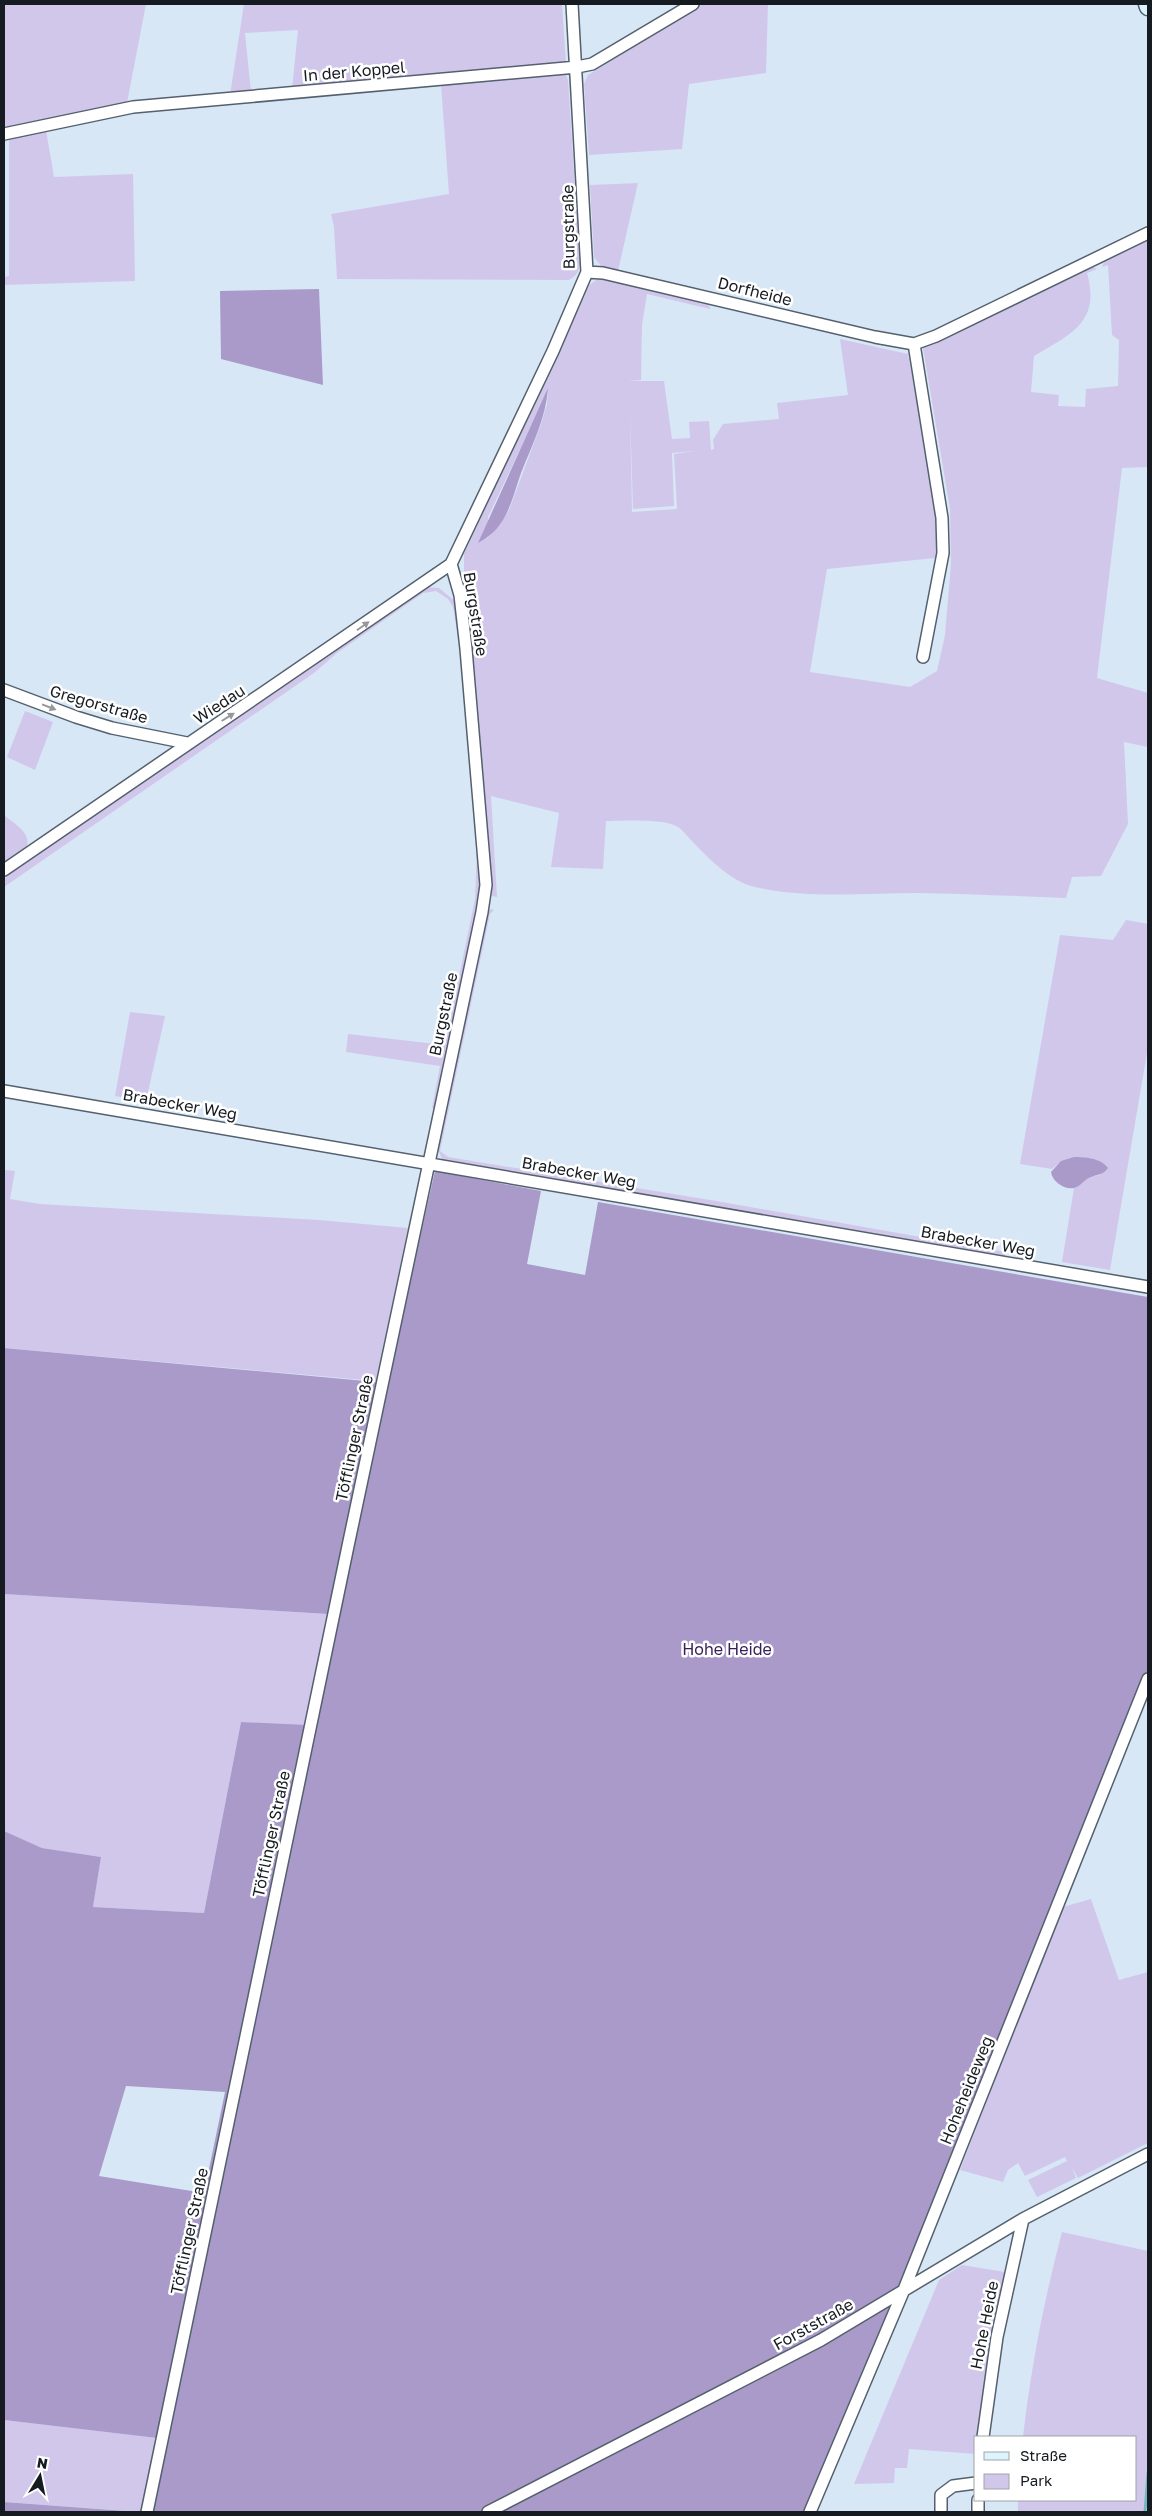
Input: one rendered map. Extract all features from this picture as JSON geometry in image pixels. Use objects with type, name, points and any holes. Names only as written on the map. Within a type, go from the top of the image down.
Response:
[{"type":"street","name":"Burgstraße","points":[[428,1163],[486,885],[466,649],[460,595],[451,564],[553,351],[587,272],[572,4]]},
{"type":"street","name":"In der Koppel","points":[[4,134],[133,108],[576,68],[592,64],[693,4]]},
{"type":"street","points":[[923,657],[943,553],[942,518],[914,344],[936,336],[1148,233]]},
{"type":"street","name":"Dorfheide","points":[[587,272],[603,272],[875,337],[914,344]]},
{"type":"street","name":"Wiedau","points":[[4,870],[187,743],[244,708],[451,564]]},
{"type":"street","name":"Gregorstraße","points":[[4,690],[103,725],[187,743]]},
{"type":"street","name":"Brabecker Weg","points":[[4,1091],[1148,1287]]},
{"type":"street","name":"Töfflinger Straße","points":[[148,2512],[428,1163]]},
{"type":"street","name":"Hoheheideweg","points":[[810,2512],[903,2292],[1148,1679]]},
{"type":"street","name":"Forststraße","points":[[488,2512],[821,2340],[1023,2219],[1148,2154]]},
{"type":"street","name":"Hohe Heide","points":[[983,2436],[997,2338],[1023,2219]]},
{"type":"street","points":[[941,2512],[941,2494],[953,2486],[974,2483]]},
{"type":"green space","points":[[4,4],[146,4],[127,103],[4,129]]},
{"type":"green space","points":[[244,4],[562,4],[566,63],[292,89],[298,30],[245,33],[251,92],[230,95]]},
{"type":"green space","points":[[703,4],[768,4],[766,73],[689,84],[682,149],[589,155],[584,84],[588,75]]},
{"type":"green space","points":[[562,73],[566,75],[568,80],[580,263],[578,271],[574,276],[569,280],[337,279],[334,227],[331,214],[449,194],[441,84]]},
{"type":"green space","points":[[46,130],[54,177],[133,174],[135,281],[4,285],[4,277],[9,276],[9,138]]},
{"type":"green space","points":[[638,183],[618,271],[602,267],[594,257],[590,185]]},
{"type":"green space","points":[[1148,238],[1148,467],[1122,468],[1097,678],[1148,693],[1148,747],[1124,742],[1128,824],[1101,876],[1072,877],[1066,898],[918,893],[816,894],[775,891],[755,887],[737,880],[712,861],[678,827],[663,822],[643,821],[606,821],[603,869],[551,867],[559,813],[491,796],[497,897],[492,896],[464,584],[464,554],[589,285],[599,278],[607,278],[709,303],[710,309],[647,294],[642,325],[641,380],[628,381],[664,381],[672,439],[690,438],[689,422],[709,421],[711,450],[714,449],[713,440],[723,424],[779,419],[777,403],[848,395],[840,339],[908,354],[937,506],[937,552],[935,558],[827,569],[810,672],[910,687],[937,671],[945,635],[951,564],[950,509],[923,348],[1090,266],[1097,269],[1087,273],[1090,304],[1086,315],[1080,325],[1071,333],[1034,356],[1031,392],[1059,395],[1058,406],[1085,407],[1086,389],[1118,386],[1119,340],[1112,335],[1108,265],[1102,267],[1105,259]],"holes":[[[548,390],[547,404],[541,424],[509,510],[500,524],[487,538],[488,517]],[[630,413],[633,509],[674,506],[672,453],[695,451],[674,454],[677,509],[632,512]]]},
{"type":"green space","points":[[319,289],[323,385],[221,359],[220,291]]},
{"type":"green space","points":[[548,388],[541,421],[508,511],[496,529],[478,543]]},
{"type":"green space","points":[[427,587],[439,588],[456,602],[482,869],[480,901],[436,1109],[432,1108],[440,1066],[346,1052],[348,1034],[445,1045],[475,899],[477,850],[459,644],[453,607],[448,599],[436,591],[423,593],[337,653],[314,673],[4,887],[4,879],[12,872]]},
{"type":"green space","points":[[25,711],[53,722],[35,770],[7,757]]},
{"type":"green space","points":[[4,815],[24,832],[28,841],[27,846],[4,862]]},
{"type":"green space","points":[[492,909],[494,910],[490,914],[440,1151],[448,1157],[722,1202],[1006,1252],[1004,1258],[443,1161],[437,1147],[487,912]]},
{"type":"green space","points":[[1126,920],[1148,924],[1148,1047],[1110,1270],[1062,1262],[1074,1188],[1092,1176],[1100,1175],[1097,1160],[1085,1157],[1068,1159],[1052,1169],[1020,1164],[1060,935],[1113,940]]},
{"type":"green space","points":[[130,1012],[165,1016],[146,1101],[115,1096]]},
{"type":"green space","points":[[1074,1157],[1097,1160],[1108,1168],[1074,1188],[1066,1188],[1056,1182],[1051,1172],[1061,1161]]},
{"type":"green space","points":[[4,1170],[15,1171],[10,1199],[40,1204],[319,1220],[408,1228],[376,1381],[4,1348]]},
{"type":"green space","name":"Hohe Heide","points":[[435,1171],[541,1191],[527,1264],[585,1275],[598,1202],[1148,1297],[1148,1669],[903,2292],[811,2512],[142,2512],[157,2438],[4,2420],[4,1831],[42,1848],[101,1857],[93,1907],[204,1913],[241,1722],[306,1725],[328,1614],[4,1594],[4,1348],[387,1383]],"holes":[[[126,2086],[225,2092],[204,2193],[99,2176]]]},
{"type":"green space","points":[[4,1594],[328,1614],[306,1726],[241,1722],[204,1913],[93,1907],[101,1857],[42,1848],[4,1831]]},
{"type":"green space","points":[[1091,1899],[1119,1980],[1148,1972],[1148,2143],[1078,2178],[1072,2168],[1076,2178],[1037,2197],[1028,2180],[1067,2161],[1065,2157],[1025,2176],[1018,2163],[1008,2170],[1003,2182],[960,2170],[1026,2000],[1059,1908]]},
{"type":"green space","points":[[1062,2232],[1148,2251],[1148,2474],[1144,2512],[1018,2512],[1018,2501],[1137,2501],[1137,2436],[1023,2436],[1030,2385],[1049,2283]]},
{"type":"green space","points":[[962,2265],[1005,2272],[982,2395],[978,2436],[974,2436],[974,2454],[909,2449],[907,2468],[895,2468],[894,2483],[854,2484],[939,2280]]},
{"type":"green space","points":[[4,2420],[157,2438],[142,2512],[4,2502]]},
{"type":"green space","points":[[4,2502],[139,2512],[4,2512]]},
{"type":"waterway","points":[[1145,2512],[1148,2473]]}]
